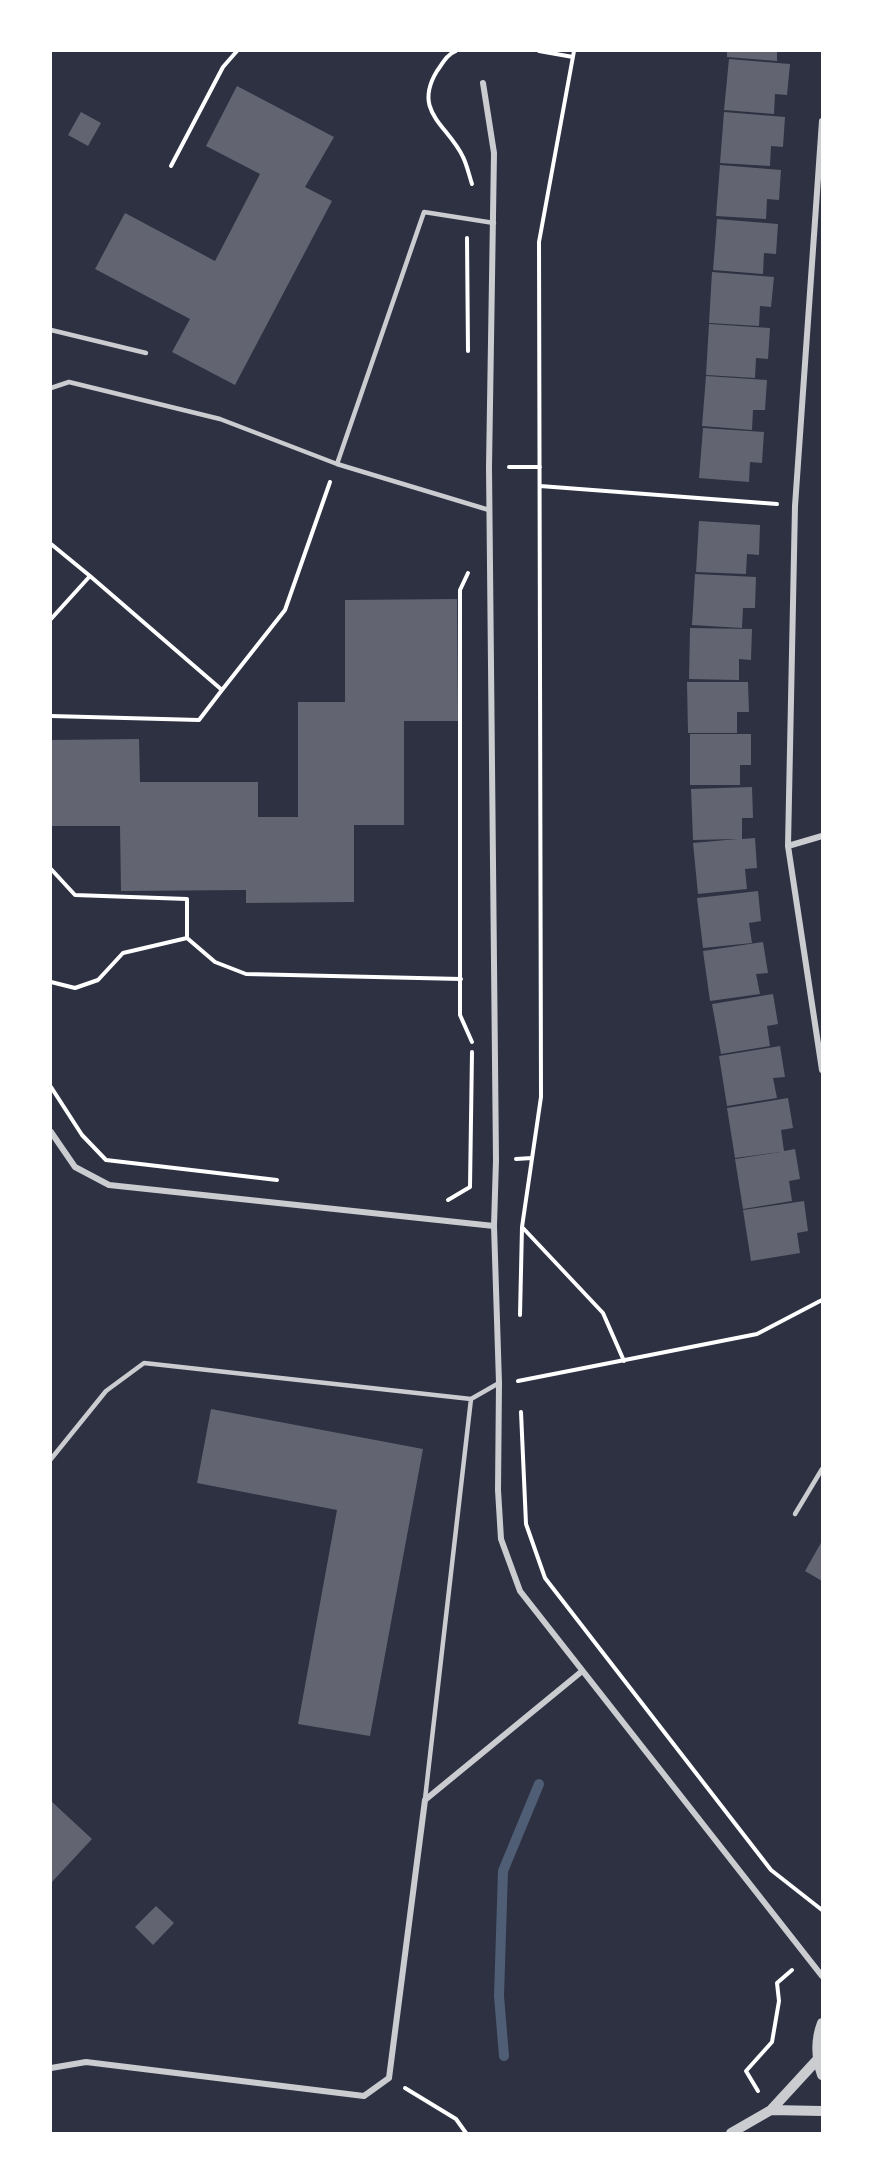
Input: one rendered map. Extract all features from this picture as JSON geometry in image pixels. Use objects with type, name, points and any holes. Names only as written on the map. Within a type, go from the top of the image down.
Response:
[{"type":"street","points":[[483,83],[494,153],[489,510],[494,1226],[499,1383],[498,1490],[501,1539],[520,1591],[581,1672],[822,1976]]},
{"type":"street","points":[[822,121],[821,168],[795,506],[789,846],[822,1070]]},
{"type":"street","points":[[789,846],[822,836]]},
{"type":"street","points":[[51,1132],[75,1167],[109,1185],[494,1226]]},
{"type":"street","points":[[51,2068],[86,2062],[364,2096],[389,2079],[425,1800],[581,1672]]},
{"type":"street","points":[[822,2023],[817,2037],[817,2060],[822,2075]]},
{"type":"street","points":[[731,2133],[771,2110],[817,2060]]},
{"type":"street","points":[[771,2110],[822,2111]]},
{"type":"lane","points":[[337,464],[424,212],[494,223]]},
{"type":"lane","points":[[51,330],[146,353]]},
{"type":"lane","points":[[51,388],[69,382],[220,419],[337,464],[489,510]]},
{"type":"lane","points":[[51,1459],[106,1391],[144,1363],[471,1399],[499,1383]]},
{"type":"lane","points":[[425,1800],[471,1399]]},
{"type":"lane","points":[[795,1514],[822,1468]]},
{"type":"path","points":[[171,166],[223,67],[237,51]]},
{"type":"path","points":[[456,51],[448,54],[428,86],[430,110],[444,133],[463,155],[473,186],[467,219],[468,360]]},
{"type":"path","points":[[520,1323],[522,1227],[541,1097],[540,242],[574,54],[539,51]]},
{"type":"path","points":[[51,716],[199,720],[285,610],[337,464]]},
{"type":"path","points":[[540,486],[795,506]]},
{"type":"path","points":[[51,544],[222,690]]},
{"type":"path","points":[[438,1199],[449,1200],[470,1187],[472,1039],[460,1015],[460,590],[471,566]]},
{"type":"path","points":[[51,619],[90,576]]},
{"type":"path","points":[[51,869],[75,895],[187,899],[187,938],[215,962],[246,974],[461,979]]},
{"type":"path","points":[[51,982],[75,988],[98,980],[123,953],[187,938]]},
{"type":"path","points":[[51,1087],[82,1136],[106,1160],[282,1180]]},
{"type":"path","points":[[522,1227],[603,1313],[624,1361]]},
{"type":"path","points":[[520,1380],[756,1334],[822,1300]]},
{"type":"path","points":[[520,1369],[521,1392]]},
{"type":"path","points":[[521,1404],[526,1524],[545,1578],[771,1870],[822,1910]]},
{"type":"path","points":[[771,2110],[746,2071],[772,2042],[779,2001],[777,1983],[807,1956]]},
{"type":"path","points":[[389,2079],[456,2119],[466,2133]]},
{"type":"building","points":[[727,51],[777,51],[777,61],[727,57]]},
{"type":"building","points":[[729,59],[790,64],[787,95],[775,94],[774,114],[724,110]]},
{"type":"building","points":[[237,86],[334,137],[305,187],[332,201],[235,385],[172,352],[190,319],[95,269],[125,213],[215,261],[260,174],[206,146]]},
{"type":"building","points":[[81,112],[101,123],[88,146],[68,135]]},
{"type":"building","points":[[724,112],[785,117],[783,147],[771,146],[770,166],[720,163]]},
{"type":"building","points":[[720,165],[781,170],[779,200],[767,199],[766,219],[716,216]]},
{"type":"building","points":[[717,219],[778,224],[776,254],[764,253],[763,274],[713,270]]},
{"type":"building","points":[[712,272],[774,277],[771,307],[760,306],[759,326],[709,323]]},
{"type":"building","points":[[709,324],[770,328],[768,359],[756,358],[755,378],[706,375]]},
{"type":"building","points":[[706,376],[767,380],[765,410],[753,410],[752,430],[702,426]]},
{"type":"building","points":[[703,428],[764,432],[762,463],[750,462],[749,482],[699,478]]},
{"type":"building","points":[[699,521],[760,525],[759,555],[747,554],[746,574],[696,572]]},
{"type":"building","points":[[695,574],[756,577],[755,608],[743,608],[742,628],[692,625]]},
{"type":"building","points":[[457,599],[458,721],[404,721],[404,825],[354,825],[354,902],[246,903],[246,890],[121,891],[120,826],[51,826],[51,740],[139,739],[140,782],[258,782],[258,817],[298,817],[298,702],[345,702],[345,600]]},
{"type":"building","points":[[690,628],[752,629],[751,660],[739,659],[739,680],[689,679]]},
{"type":"building","points":[[687,682],[748,682],[749,712],[737,712],[737,733],[688,733]]},
{"type":"building","points":[[690,734],[751,734],[751,765],[740,765],[740,785],[690,785]]},
{"type":"building","points":[[752,787],[753,818],[742,818],[742,839],[755,838],[757,868],[745,869],[747,889],[698,894],[693,843],[737,839],[693,840],[691,789]]},
{"type":"building","points":[[758,891],[761,921],[749,923],[752,943],[703,948],[697,898]]},
{"type":"building","points":[[763,942],[768,973],[756,974],[760,994],[710,1001],[703,951]]},
{"type":"building","points":[[773,994],[778,1024],[767,1026],[770,1046],[721,1054],[712,1004]]},
{"type":"building","points":[[780,1046],[785,1077],[773,1078],[777,1098],[727,1106],[719,1056]]},
{"type":"building","points":[[788,1098],[793,1128],[781,1130],[784,1151],[795,1149],[800,1179],[789,1181],[792,1201],[743,1209],[735,1159],[780,1152],[735,1158],[727,1108]]},
{"type":"building","points":[[804,1201],[808,1231],[797,1233],[800,1253],[751,1261],[743,1210]]},
{"type":"building","points":[[211,1409],[423,1449],[370,1736],[298,1724],[337,1510],[197,1483]]},
{"type":"building","points":[[822,1541],[822,1581],[805,1571]]},
{"type":"building","points":[[51,1801],[92,1839],[51,1883]]},
{"type":"building","points":[[156,1906],[174,1923],[153,1945],[135,1927]]},
{"type":"waterway","points":[[504,2056],[499,1996],[503,1871],[539,1784]]}]
